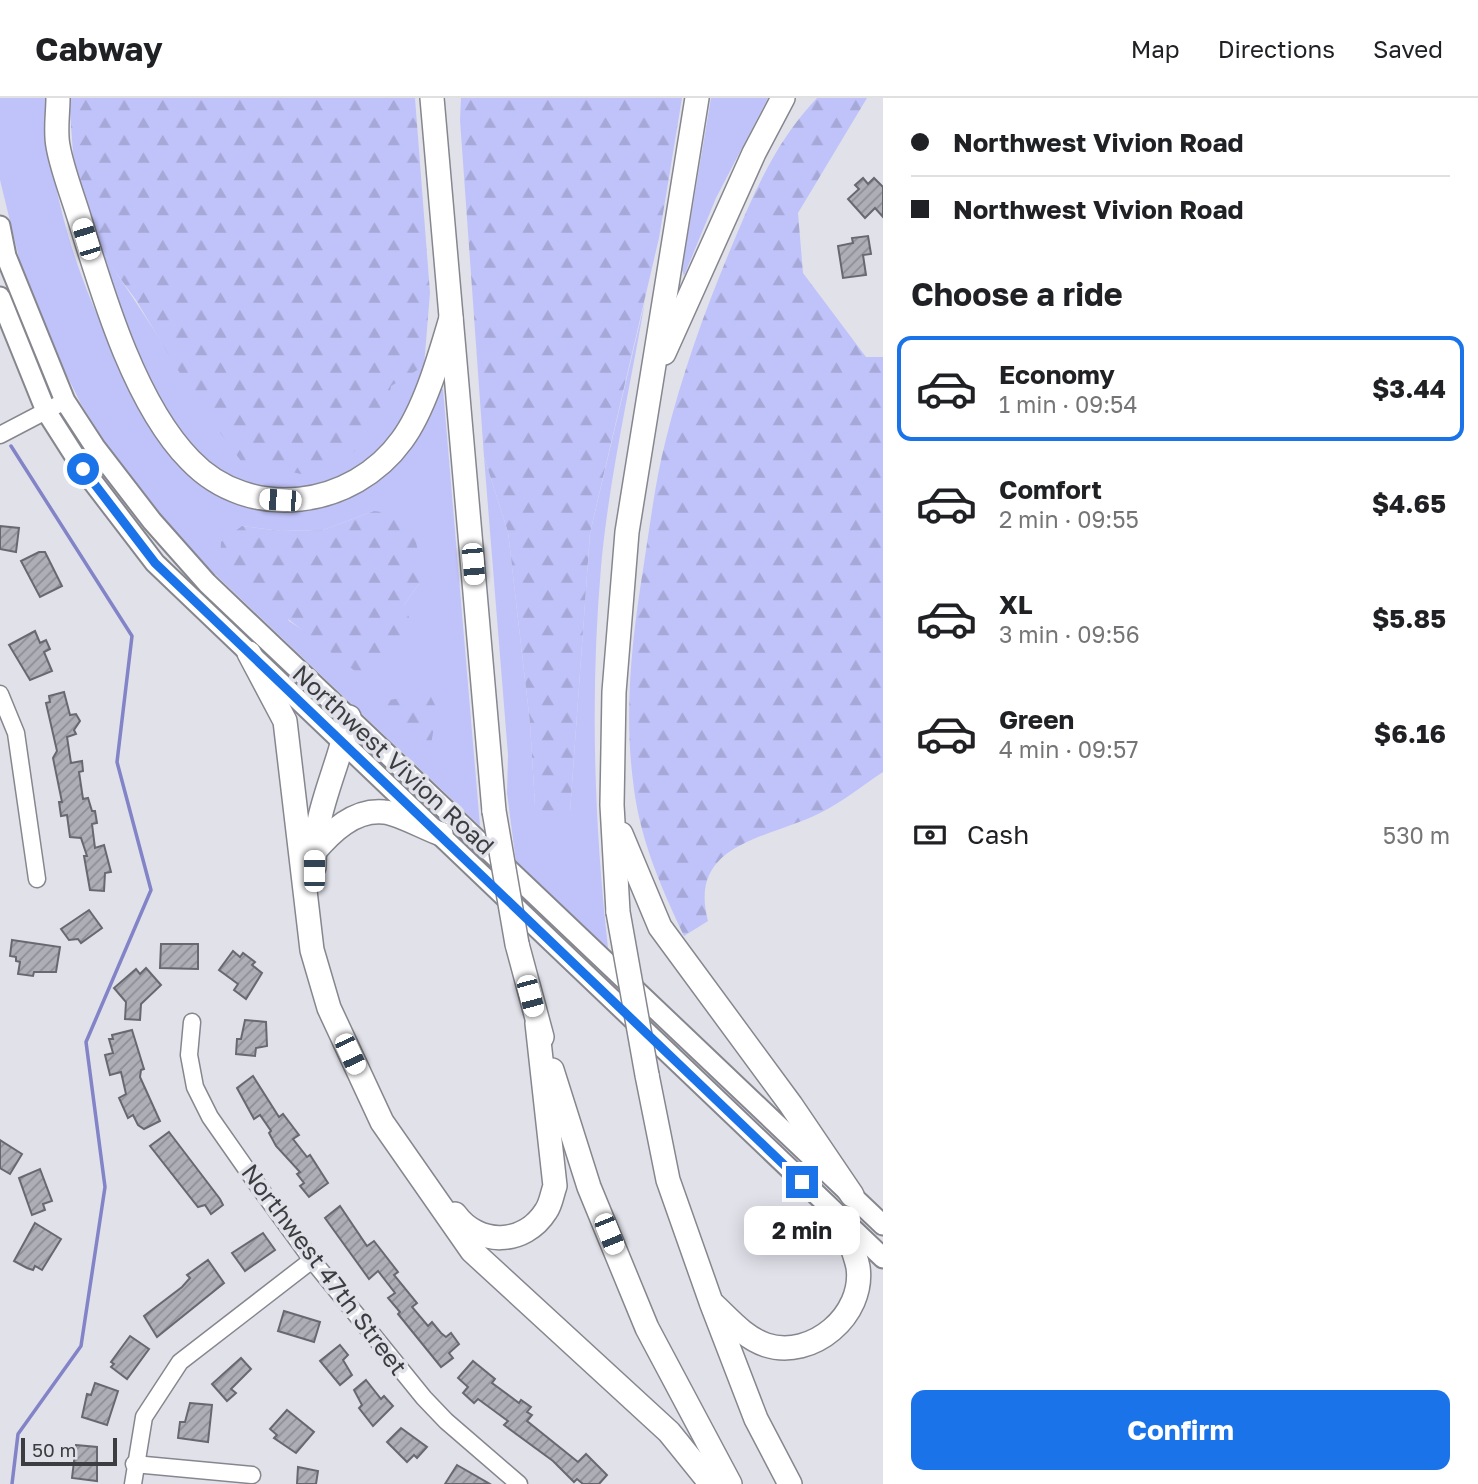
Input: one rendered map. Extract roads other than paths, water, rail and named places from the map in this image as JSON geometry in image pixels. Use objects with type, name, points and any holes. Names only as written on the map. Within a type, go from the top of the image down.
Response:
[{"type":"highway","points":[[58,98],[58,145],[107,310],[160,422],[191,461],[219,482],[261,499],[299,502],[335,493],[368,475],[402,440],[435,371],[451,318]]},
{"type":"highway","points":[[432,98],[494,811],[517,944],[537,1023],[589,1187],[647,1328],[730,1484]]},
{"type":"highway","points":[[441,208],[447,98]]},
{"type":"highway","points":[[697,98],[626,532],[614,692],[611,805],[618,912],[668,1180],[711,1303],[756,1419],[790,1484]]},
{"type":"highway","points":[[651,381],[754,153],[783,98]]},
{"type":"highway","points":[[249,653],[285,721],[312,950],[329,1008],[382,1122],[472,1251],[659,1422],[711,1484]]},
{"type":"highway","points":[[349,716],[344,743],[318,813],[314,852],[314,889],[325,955],[343,1017],[372,1083],[414,1156],[457,1218],[468,1228],[492,1240],[516,1236],[533,1227],[547,1210],[555,1186],[537,1023]]},
{"type":"highway","points":[[611,805],[629,859],[660,927],[791,1105],[852,1195]]},
{"type":"highway","points":[[314,852],[336,827],[359,817],[384,812],[440,834]]},
{"type":"highway","points":[[711,1303],[745,1333],[766,1345],[789,1348],[810,1343],[827,1334],[841,1321],[858,1289],[858,1267],[842,1220]]},
{"type":"main road","name":"Northwest Vivion Road","points":[[0,226],[6,256],[65,401],[95,447],[152,521],[207,583],[883,1225]]},
{"type":"main road","name":"Northwest Vivion Road","points":[[0,297],[46,411],[83,469],[155,563],[883,1258]]},
{"type":"street","points":[[0,435],[65,401]]},
{"type":"street","points":[[0,695],[16,733],[37,879]]},
{"type":"street","name":"Northwest 47th Street","points":[[192,1022],[190,1063],[202,1102],[312,1261],[446,1421],[519,1484]]},
{"type":"street","points":[[133,1484],[134,1464],[144,1417],[180,1362],[312,1261]]},
{"type":"street","points":[[134,1464],[252,1475]]},
{"type":"waterway","points":[[11,446],[132,636],[117,762],[151,890],[86,1042],[105,1187],[81,1346],[18,1434],[12,1484]]}]
